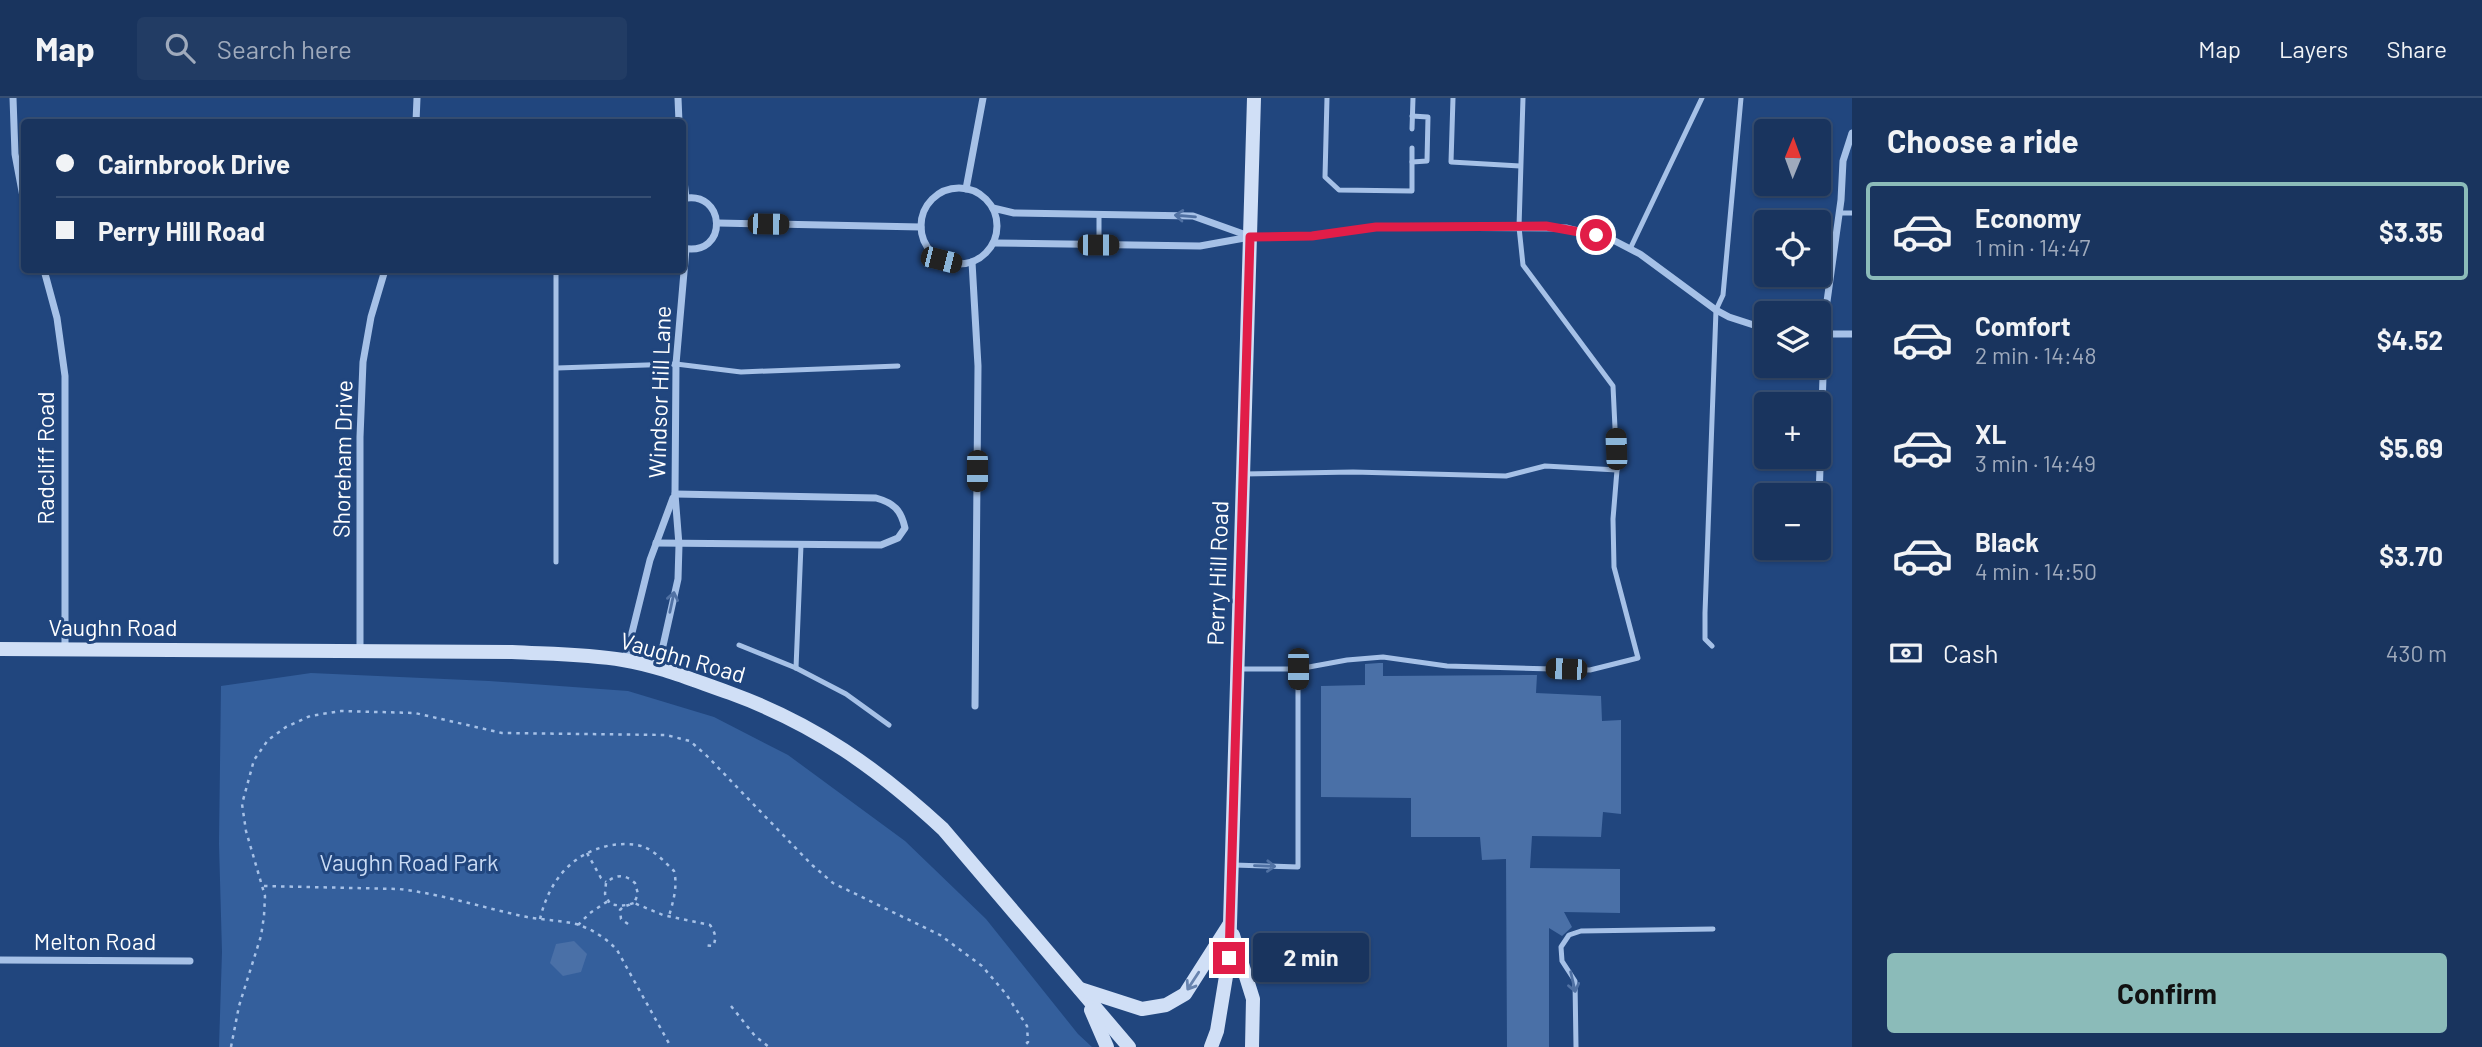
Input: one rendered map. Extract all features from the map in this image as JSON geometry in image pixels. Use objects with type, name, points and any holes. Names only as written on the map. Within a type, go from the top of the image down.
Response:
[{"type":"main road","name":"Perry Hill Road","points":[[1212,1047],[1228,978],[1254,98]]},
{"type":"main road","name":"Vaughn Road","points":[[0,649],[512,652],[625,661],[658,669],[751,700],[799,723],[851,753],[884,776],[943,829],[1129,1047]]},
{"type":"main road","points":[[1082,991],[1142,1009],[1166,1005],[1185,994],[1230,924]]},
{"type":"main road","points":[[1230,924],[1253,999],[1252,1047]]},
{"type":"main road","points":[[1082,991],[1107,1047]]},
{"type":"street","points":[[13,98],[15,154],[21,186]]},
{"type":"street","points":[[416,119],[417,98]]},
{"type":"street","points":[[678,98],[679,119]]},
{"type":"street","points":[[966,189],[983,98]]},
{"type":"street","points":[[1826,301],[1839,213],[1843,161],[1852,133]]},
{"type":"street","points":[[966,189],[983,196],[993,208],[997,230],[994,243],[986,253],[972,262],[959,264],[941,260],[924,240],[921,227],[925,209],[933,198],[944,191],[966,189]]},
{"type":"street","points":[[686,199],[695,198],[711,206],[718,223],[921,227]]},
{"type":"street","points":[[993,208],[1014,213],[1193,216],[1250,237]]},
{"type":"street","name":"Windsor Hill Lane","points":[[686,249],[704,247],[716,234],[718,223]]},
{"type":"street","points":[[994,243],[1200,246],[1250,237],[1312,236],[1376,227],[1566,228],[1596,235],[1630,249],[1716,310],[1754,325]]},
{"type":"street","points":[[972,262],[978,366],[975,706]]},
{"type":"street","name":"Radcliff Road","points":[[45,273],[57,318],[65,376],[65,649]]},
{"type":"street","name":"Shoreham Drive","points":[[360,651],[360,437],[363,362],[371,317],[384,273]]},
{"type":"street","name":"Windsor Hill Lane","points":[[658,669],[678,579],[679,545],[675,494],[676,364],[682,273]]},
{"type":"street","points":[[1831,334],[1852,334]]},
{"type":"street","points":[[1819,483],[1820,378]]},
{"type":"street","points":[[656,543],[881,545],[898,538],[905,527],[902,515],[891,502],[876,498],[675,494]]},
{"type":"street","name":"Windsor Hill Lane","points":[[625,661],[650,559],[675,494]]},
{"type":"street","name":"Melton Road","points":[[0,960],[190,961]]},
{"type":"lane","points":[[1327,98],[1325,177],[1339,190],[1412,191],[1412,148]]},
{"type":"lane","points":[[1412,129],[1413,98]]},
{"type":"lane","points":[[1453,98],[1451,162],[1520,166]]},
{"type":"lane","points":[[1237,669],[1298,669],[1383,657],[1447,666],[1590,670],[1638,658],[1614,567],[1613,519],[1617,470],[1613,386],[1523,265],[1519,227],[1523,98]]},
{"type":"lane","points":[[1630,249],[1702,98]]},
{"type":"lane","points":[[1712,646],[1705,639],[1705,613],[1716,310],[1725,284],[1741,98]]},
{"type":"lane","points":[[1412,116],[1428,117],[1427,161],[1412,162]]},
{"type":"lane","points":[[1839,213],[1852,213]]},
{"type":"lane","points":[[1098,245],[1099,214]]},
{"type":"lane","points":[[556,273],[556,562]]},
{"type":"lane","points":[[557,369],[676,364],[741,372],[898,366]]},
{"type":"lane","points":[[1243,474],[1358,472],[1506,476],[1545,466],[1617,470]]},
{"type":"lane","points":[[796,668],[801,545]]},
{"type":"lane","points":[[739,645],[796,668],[846,694],[889,725]]},
{"type":"lane","points":[[1231,865],[1298,867],[1298,669]]},
{"type":"lane","points":[[1576,1047],[1576,981],[1562,961],[1561,947],[1569,935],[1581,931],[1713,929]]},
{"type":"path","points":[[231,1047],[239,1006],[261,936],[264,916],[263,886],[246,831],[242,804],[247,781],[254,760],[268,740],[286,727],[310,716],[341,711],[404,713],[502,733],[666,735],[690,741],[708,756],[812,865],[834,883],[940,935],[982,966],[1006,994],[1027,1026],[1028,1042],[1023,1047]]},
{"type":"path","points":[[540,919],[545,899],[567,866],[587,853],[617,845],[637,845],[651,850],[674,871],[674,898],[669,916]]},
{"type":"path","points":[[587,853],[606,883],[610,904],[623,907],[634,903],[637,898],[637,888],[631,879],[620,876],[606,883]]},
{"type":"path","points":[[263,886],[399,889],[578,925],[608,940],[617,950],[671,1047]]},
{"type":"path","points":[[578,925],[609,901]]},
{"type":"path","points":[[634,903],[669,916],[710,925],[714,930],[715,942],[713,946],[703,945]]},
{"type":"path","points":[[623,907],[620,914],[624,923],[628,924]]},
{"type":"path","points":[[731,1006],[755,1036],[769,1047]]},
{"type":"green space","name":"Vaughn Road Park","points":[[311,673],[489,681],[628,691],[714,717],[788,755],[905,841],[986,919],[1078,1034],[1092,1047],[219,1047],[222,952],[219,844],[221,686]]},
{"type":"building","points":[[1383,663],[1383,676],[1537,675],[1536,693],[1601,696],[1602,721],[1621,720],[1621,814],[1603,812],[1601,837],[1532,836],[1530,868],[1620,869],[1620,913],[1564,912],[1572,927],[1562,936],[1549,928],[1549,1047],[1507,1047],[1506,859],[1482,860],[1480,837],[1411,837],[1411,798],[1321,797],[1321,686],[1365,685],[1365,664]]},
{"type":"building","points":[[574,941],[587,954],[581,972],[563,976],[550,963],[556,944]]},
{"type":"route","points":[[1229,958],[1250,237],[1312,236],[1376,227],[1546,226],[1596,235]]}]
